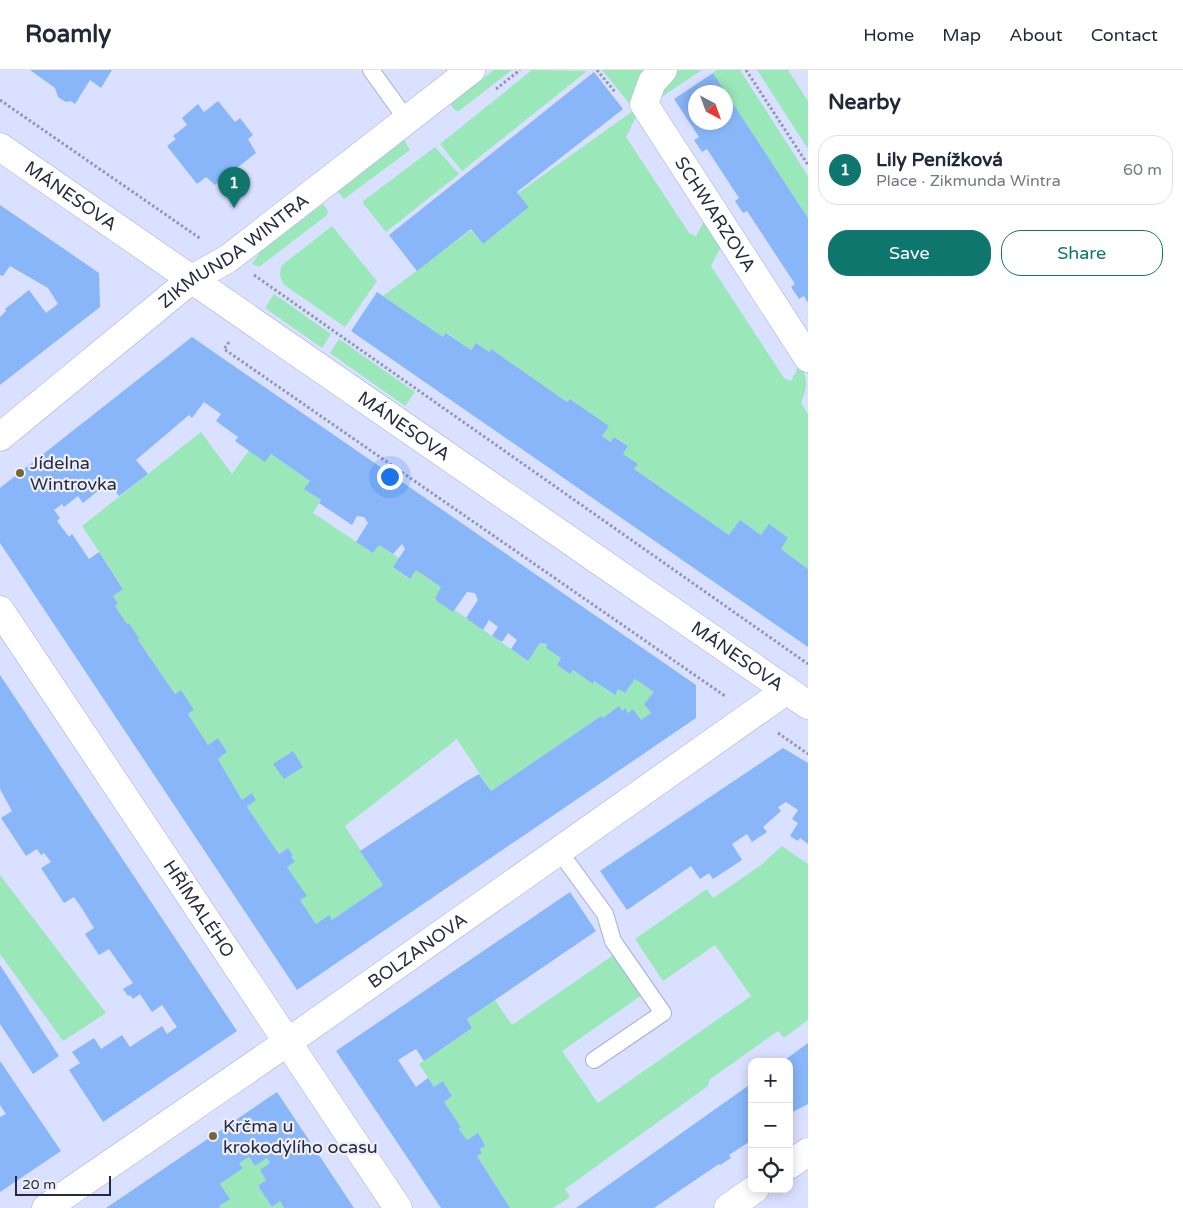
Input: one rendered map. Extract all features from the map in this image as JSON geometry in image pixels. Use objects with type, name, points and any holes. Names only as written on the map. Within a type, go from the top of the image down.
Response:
[{"type":"street","name":"ZIKMUNDA WINTRA","points":[[0,437],[192,279],[229,258],[471,70]]},
{"type":"street","name":"SCHWARZOVA","points":[[664,70],[652,82],[644,104],[808,358]]},
{"type":"street","name":"MÁNESOVA","points":[[0,147],[797,698]]},
{"type":"street","name":"HŘÍMALÉHO","points":[[0,610],[398,1208]]},
{"type":"street","name":"BOLZANOVA","points":[[46,1208],[287,1042],[752,715],[797,698]]},
{"type":"street","points":[[793,1162],[808,1152]]},
{"type":"street","points":[[728,1208],[749,1193]]},
{"type":"lane","points":[[371,70],[407,120]]},
{"type":"lane","points":[[559,851],[605,914],[613,941],[663,1013],[594,1060]]},
{"type":"path","points":[[746,70],[808,165]]},
{"type":"path","points":[[0,100],[229,258],[808,664]]},
{"type":"path","points":[[224,349],[808,754]]},
{"type":"green space","points":[[494,70],[512,70],[459,111],[456,111],[450,104]]},
{"type":"green space","points":[[532,70],[587,71],[462,171],[440,144]]},
{"type":"green space","points":[[602,70],[650,70],[636,97],[629,103]]},
{"type":"green space","points":[[679,70],[702,70],[654,102],[671,75]]},
{"type":"green space","points":[[717,70],[740,70],[808,176],[808,218],[733,104],[733,85],[721,85],[713,73]]},
{"type":"green space","points":[[757,70],[788,70],[808,101],[808,149]]},
{"type":"green space","points":[[637,108],[638,113],[626,137],[689,233],[696,236],[707,215],[723,243],[711,266],[784,378],[791,381],[800,363],[805,374],[806,387],[801,403],[808,414],[808,569],[781,549],[788,538],[769,525],[761,535],[740,520],[729,535],[634,469],[638,464],[623,454],[628,446],[615,437],[611,442],[602,436],[608,426],[570,399],[567,402],[491,349],[489,352],[476,343],[471,350],[447,333],[443,337],[383,296],[471,230],[483,244],[529,207],[518,193]]},
{"type":"green space","points":[[404,140],[410,150],[344,199],[338,192]]},
{"type":"green space","points":[[435,147],[459,174],[386,232],[362,202]]},
{"type":"green space","points":[[323,204],[328,211],[327,215],[259,267],[252,264],[260,252]]},
{"type":"green space","points":[[332,226],[377,281],[345,327],[283,284],[280,275],[281,266]]},
{"type":"green space","points":[[274,294],[331,334],[322,348],[265,308]]},
{"type":"green space","points":[[339,339],[415,392],[405,406],[330,353]]},
{"type":"green space","points":[[201,432],[232,474],[249,450],[271,454],[310,481],[305,489],[321,500],[313,513],[373,553],[379,545],[399,558],[393,567],[409,579],[416,570],[441,587],[435,598],[528,661],[540,643],[547,644],[546,648],[561,658],[557,665],[570,674],[573,670],[592,683],[594,681],[614,695],[618,689],[625,693],[635,679],[654,692],[645,704],[651,713],[641,720],[633,709],[628,713],[625,709],[622,711],[619,707],[603,718],[601,716],[491,791],[457,739],[345,826],[383,885],[332,920],[328,916],[316,924],[300,900],[306,896],[287,867],[295,862],[291,856],[293,855],[288,848],[279,854],[247,807],[256,799],[252,794],[242,800],[218,759],[227,752],[218,739],[208,745],[188,714],[194,710],[175,694],[138,640],[139,638],[129,623],[127,624],[115,606],[118,604],[113,596],[123,588],[82,526]]},
{"type":"green space","points":[[782,846],[808,864],[808,1020],[784,1038],[778,1031],[709,1080],[708,1086],[565,1189],[570,1197],[553,1208],[510,1208],[477,1156],[482,1153],[480,1149],[485,1145],[478,1133],[467,1140],[459,1129],[461,1127],[444,1102],[452,1096],[443,1081],[434,1087],[419,1064],[472,1028],[467,1019],[495,1000],[512,1025],[615,954],[642,995],[562,1051],[598,1103],[751,996],[715,945],[663,981],[635,939],[707,889],[713,898],[761,865]]},
{"type":"green space","points":[[0,875],[106,1013],[63,1041],[0,954]]},
{"type":"green space","points":[[249,1157],[255,1166],[267,1158],[270,1163],[260,1170],[266,1180],[258,1186],[272,1207],[280,1201],[284,1208],[221,1208],[219,1206],[229,1199],[220,1184],[242,1168],[239,1163]]},
{"type":"building","points":[[30,70],[112,70],[101,88],[90,80],[75,104],[71,101],[66,102],[58,97],[55,88]]},
{"type":"building","points":[[594,72],[623,109],[517,192],[529,207],[483,244],[471,229],[417,271],[389,235]]},
{"type":"building","points":[[713,73],[721,85],[695,85]]},
{"type":"building","points":[[688,90],[688,120],[674,99]]},
{"type":"building","points":[[218,101],[235,122],[240,118],[253,135],[248,139],[256,153],[215,185],[206,177],[197,184],[167,146],[176,139],[173,136],[187,125],[182,118],[198,104],[204,112]]},
{"type":"building","points":[[733,104],[808,218],[808,303],[804,296],[799,299],[791,287],[795,284],[747,211],[743,213],[735,201],[739,198],[707,149],[702,152],[694,140],[699,137],[694,130],[733,130]]},
{"type":"building","points":[[0,205],[99,273],[100,307],[0,385],[0,317],[6,311],[5,309],[29,290],[46,313],[58,304],[48,288],[10,266],[3,276],[0,275]]},
{"type":"building","points":[[377,292],[443,337],[446,333],[471,350],[476,343],[489,352],[491,349],[567,402],[570,399],[609,426],[602,436],[611,442],[614,437],[628,446],[623,454],[638,464],[634,469],[729,535],[740,520],[761,535],[769,524],[788,538],[781,549],[808,569],[808,647],[351,331]]},
{"type":"building","points":[[192,337],[696,685],[696,718],[297,990],[0,543],[0,488]],"holes":[[[204,402],[221,414],[216,421],[238,437],[235,441],[265,462],[271,454],[310,481],[304,489],[321,500],[319,503],[352,525],[357,516],[364,517],[368,523],[356,542],[373,553],[379,545],[393,554],[402,544],[405,549],[393,567],[410,579],[416,570],[441,587],[435,598],[437,601],[453,612],[467,592],[475,593],[478,600],[466,618],[483,630],[489,620],[498,627],[492,636],[502,642],[508,633],[517,640],[511,649],[528,661],[540,643],[547,644],[546,648],[561,658],[557,665],[570,674],[573,670],[593,684],[594,681],[615,695],[618,689],[625,693],[635,679],[654,692],[644,704],[651,713],[641,720],[633,709],[628,713],[625,708],[622,711],[619,706],[603,718],[601,716],[491,791],[479,774],[462,784],[360,851],[383,885],[332,920],[329,915],[316,924],[300,900],[307,896],[287,867],[295,862],[291,856],[293,855],[288,848],[279,854],[247,807],[256,800],[252,793],[242,800],[218,759],[227,752],[218,738],[208,745],[188,714],[194,710],[181,690],[175,694],[138,640],[139,638],[129,623],[127,624],[115,606],[118,604],[113,596],[123,589],[99,552],[89,559],[72,534],[69,537],[57,521],[60,518],[54,510],[62,504],[64,507],[78,496],[83,503],[109,482],[119,496],[148,474],[136,460],[189,415],[192,418]]]},
{"type":"building","points":[[0,675],[237,1031],[103,1122],[69,1070],[80,1063],[72,1052],[94,1038],[101,1049],[122,1035],[130,1047],[162,1026],[167,1034],[177,1027],[162,1005],[152,1012],[140,994],[133,999],[130,995],[128,996],[123,989],[133,983],[109,949],[99,955],[85,934],[94,928],[81,907],[74,897],[64,903],[41,868],[51,862],[44,853],[41,855],[37,849],[26,856],[1,818],[12,811],[0,789]]},
{"type":"building","points":[[783,748],[808,763],[808,844],[800,838],[798,841],[790,836],[798,823],[792,819],[798,810],[786,802],[778,807],[781,811],[763,827],[767,832],[752,842],[747,834],[732,844],[742,860],[713,879],[709,873],[700,879],[691,866],[627,910],[600,871]]},
{"type":"building","points":[[293,751],[303,767],[284,779],[273,764]]},
{"type":"building","points":[[570,892],[596,931],[467,1019],[472,1028],[424,1061],[416,1049],[398,1060],[416,1087],[428,1078],[434,1087],[443,1081],[452,1096],[444,1102],[461,1127],[459,1129],[467,1140],[478,1133],[483,1141],[485,1146],[480,1149],[482,1153],[477,1156],[510,1208],[441,1208],[336,1051]]},
{"type":"building","points":[[0,965],[59,1056],[33,1074],[0,1024]]},
{"type":"building","points":[[808,1043],[808,1104],[793,1112],[793,1058],[787,1058]]},
{"type":"building","points":[[0,1061],[61,1151],[0,1192],[0,1117],[6,1114],[0,1105]]},
{"type":"building","points":[[748,1086],[748,1143],[729,1155],[731,1158],[719,1164],[654,1208],[576,1208]]},
{"type":"building","points":[[277,1092],[354,1208],[284,1208],[280,1201],[272,1207],[258,1186],[266,1180],[260,1170],[270,1163],[267,1158],[255,1166],[249,1157],[239,1163],[243,1168],[220,1184],[230,1199],[219,1206],[221,1208],[106,1208]]},
{"type":"place","name":"Lily Penížková","points":[[234,208]]},
{"type":"place","name":"Jídelna Wintrovka","points":[[20,473]]},
{"type":"place","name":"Krčma u krokodýlího ocasu","points":[[213,1136]]}]
